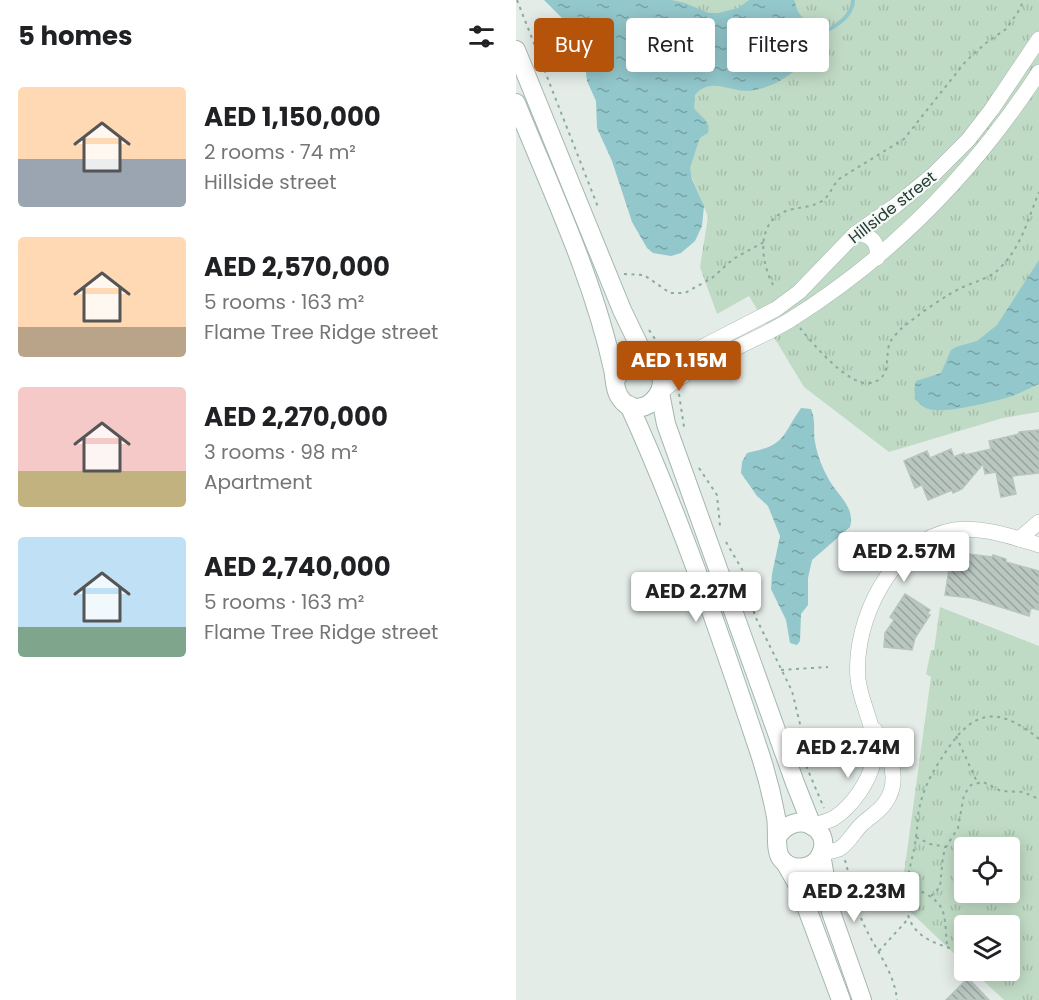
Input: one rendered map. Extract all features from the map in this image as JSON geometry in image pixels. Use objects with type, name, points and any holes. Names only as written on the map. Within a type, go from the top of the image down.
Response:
[{"type":"street","name":"Hillside street","points":[[647,362],[671,362],[681,358],[763,317],[799,292],[855,234],[915,191],[951,158],[992,109],[1039,39]]},
{"type":"street","points":[[516,50],[622,310],[647,362],[658,372],[661,379],[660,393],[666,424],[789,770],[812,826]]},
{"type":"street","name":"Hillside street","points":[[660,393],[689,373],[794,317],[877,258],[957,181],[1004,123],[1039,72]]},
{"type":"street","points":[[516,103],[595,302],[606,334],[618,395],[629,405],[665,486],[765,772],[778,836],[778,851],[806,904],[841,1000]]},
{"type":"street","points":[[855,234],[868,236],[873,240],[878,252],[877,258]]},
{"type":"street","points":[[616,379],[624,366],[631,362],[647,362]]},
{"type":"street","points":[[629,405],[644,407],[656,399],[660,393]]},
{"type":"street","points":[[1019,539],[1039,522]]},
{"type":"street","points":[[812,826],[835,817],[864,785],[872,766],[875,746],[871,725],[861,696],[858,678],[859,651],[870,608],[886,579],[918,546],[942,533],[969,529],[1039,545]]},
{"type":"street","points":[[786,864],[801,868],[808,867],[821,854],[841,848],[890,795],[892,764],[884,745],[871,725]]},
{"type":"street","points":[[857,794],[868,792],[873,795],[880,803],[880,808]]},
{"type":"street","points":[[778,836],[788,825],[795,822],[803,822],[812,826],[821,835],[823,842],[821,854],[831,912],[862,1000]]},
{"type":"path","points":[[773,285],[764,258],[764,242],[769,227],[778,215],[820,202],[835,183],[844,176],[904,139],[966,61],[1006,29],[1024,0]]},
{"type":"path","points":[[798,326],[821,352],[853,380],[864,384],[875,382],[884,374],[891,341],[903,328],[954,291],[990,276],[1004,263],[1019,243],[1039,192]]},
{"type":"path","points":[[624,274],[644,275],[670,293],[685,293],[712,278],[733,259],[764,242]]},
{"type":"path","points":[[781,670],[828,667]]},
{"type":"path","points":[[954,949],[924,937],[909,918],[906,902],[908,885],[918,814],[924,792],[956,736],[973,722],[994,717],[1015,722],[1039,739]]},
{"type":"path","points":[[956,736],[977,782]]},
{"type":"path","points":[[931,896],[942,882],[942,866],[946,847],[960,822],[966,789],[977,782],[983,782],[1001,791],[1023,792],[1039,799]]},
{"type":"path","points":[[916,837],[930,844],[946,847]]},
{"type":"path","points":[[908,885],[931,896],[942,906],[945,913],[947,946]]},
{"type":"path","points":[[879,952],[909,918]]},
{"type":"green space","points":[[621,0],[1039,0],[1039,412],[1003,418],[889,452],[804,387],[749,296],[717,314],[700,267],[708,217],[650,72],[715,72],[715,18],[628,18]]},
{"type":"green space","points":[[940,607],[1039,646],[1039,1000],[1004,1000],[984,981],[1020,981],[1020,915],[954,915],[954,953],[900,902],[931,677],[926,674],[931,650],[934,650]]},
{"type":"green space","points":[[1020,842],[1032,861],[1020,877]]},
{"type":"water","points":[[544,0],[671,0],[709,13],[718,13],[738,8],[749,0],[794,0],[797,10],[804,18],[727,18],[727,72],[793,72],[780,81],[758,90],[747,91],[713,86],[695,95],[694,108],[709,129],[708,133],[699,140],[690,168],[692,179],[704,206],[702,226],[695,241],[681,253],[671,256],[653,253],[647,248],[632,222],[612,161],[597,128],[596,101],[587,81],[586,72],[614,72],[614,18],[562,18]]},
{"type":"water","points":[[1039,260],[1039,384],[1009,397],[961,408],[935,410],[920,404],[914,392],[916,381],[941,373],[951,350],[977,341],[997,325]]},
{"type":"water","points":[[801,408],[811,409],[820,460],[831,484],[848,507],[851,520],[850,527],[812,560],[808,578],[808,605],[801,614],[800,641],[797,645],[790,643],[786,620],[771,589],[780,536],[768,506],[757,496],[741,473],[742,462],[747,453],[776,443]]},
{"type":"building","points":[[1039,430],[1039,473],[1012,476],[1016,494],[1001,497],[996,472],[985,474],[983,464],[962,489],[953,493],[952,490],[928,500],[922,485],[915,488],[904,461],[927,451],[930,458],[951,449],[954,457],[964,453],[965,455],[991,449],[989,441],[1019,434],[1019,432]]},
{"type":"building","points":[[961,553],[992,557],[993,555],[1006,559],[1006,562],[1039,571],[1039,610],[1031,608],[1029,616],[971,598],[945,595],[950,563],[960,564]]},
{"type":"building","points":[[905,594],[930,610],[927,614],[930,615],[915,638],[912,650],[884,647],[885,633],[894,620],[890,617]]},
{"type":"building","points":[[965,981],[971,981],[989,1000],[946,1000]]},
{"type":"waterway","points":[[829,29],[845,18],[852,7],[853,0]]}]
